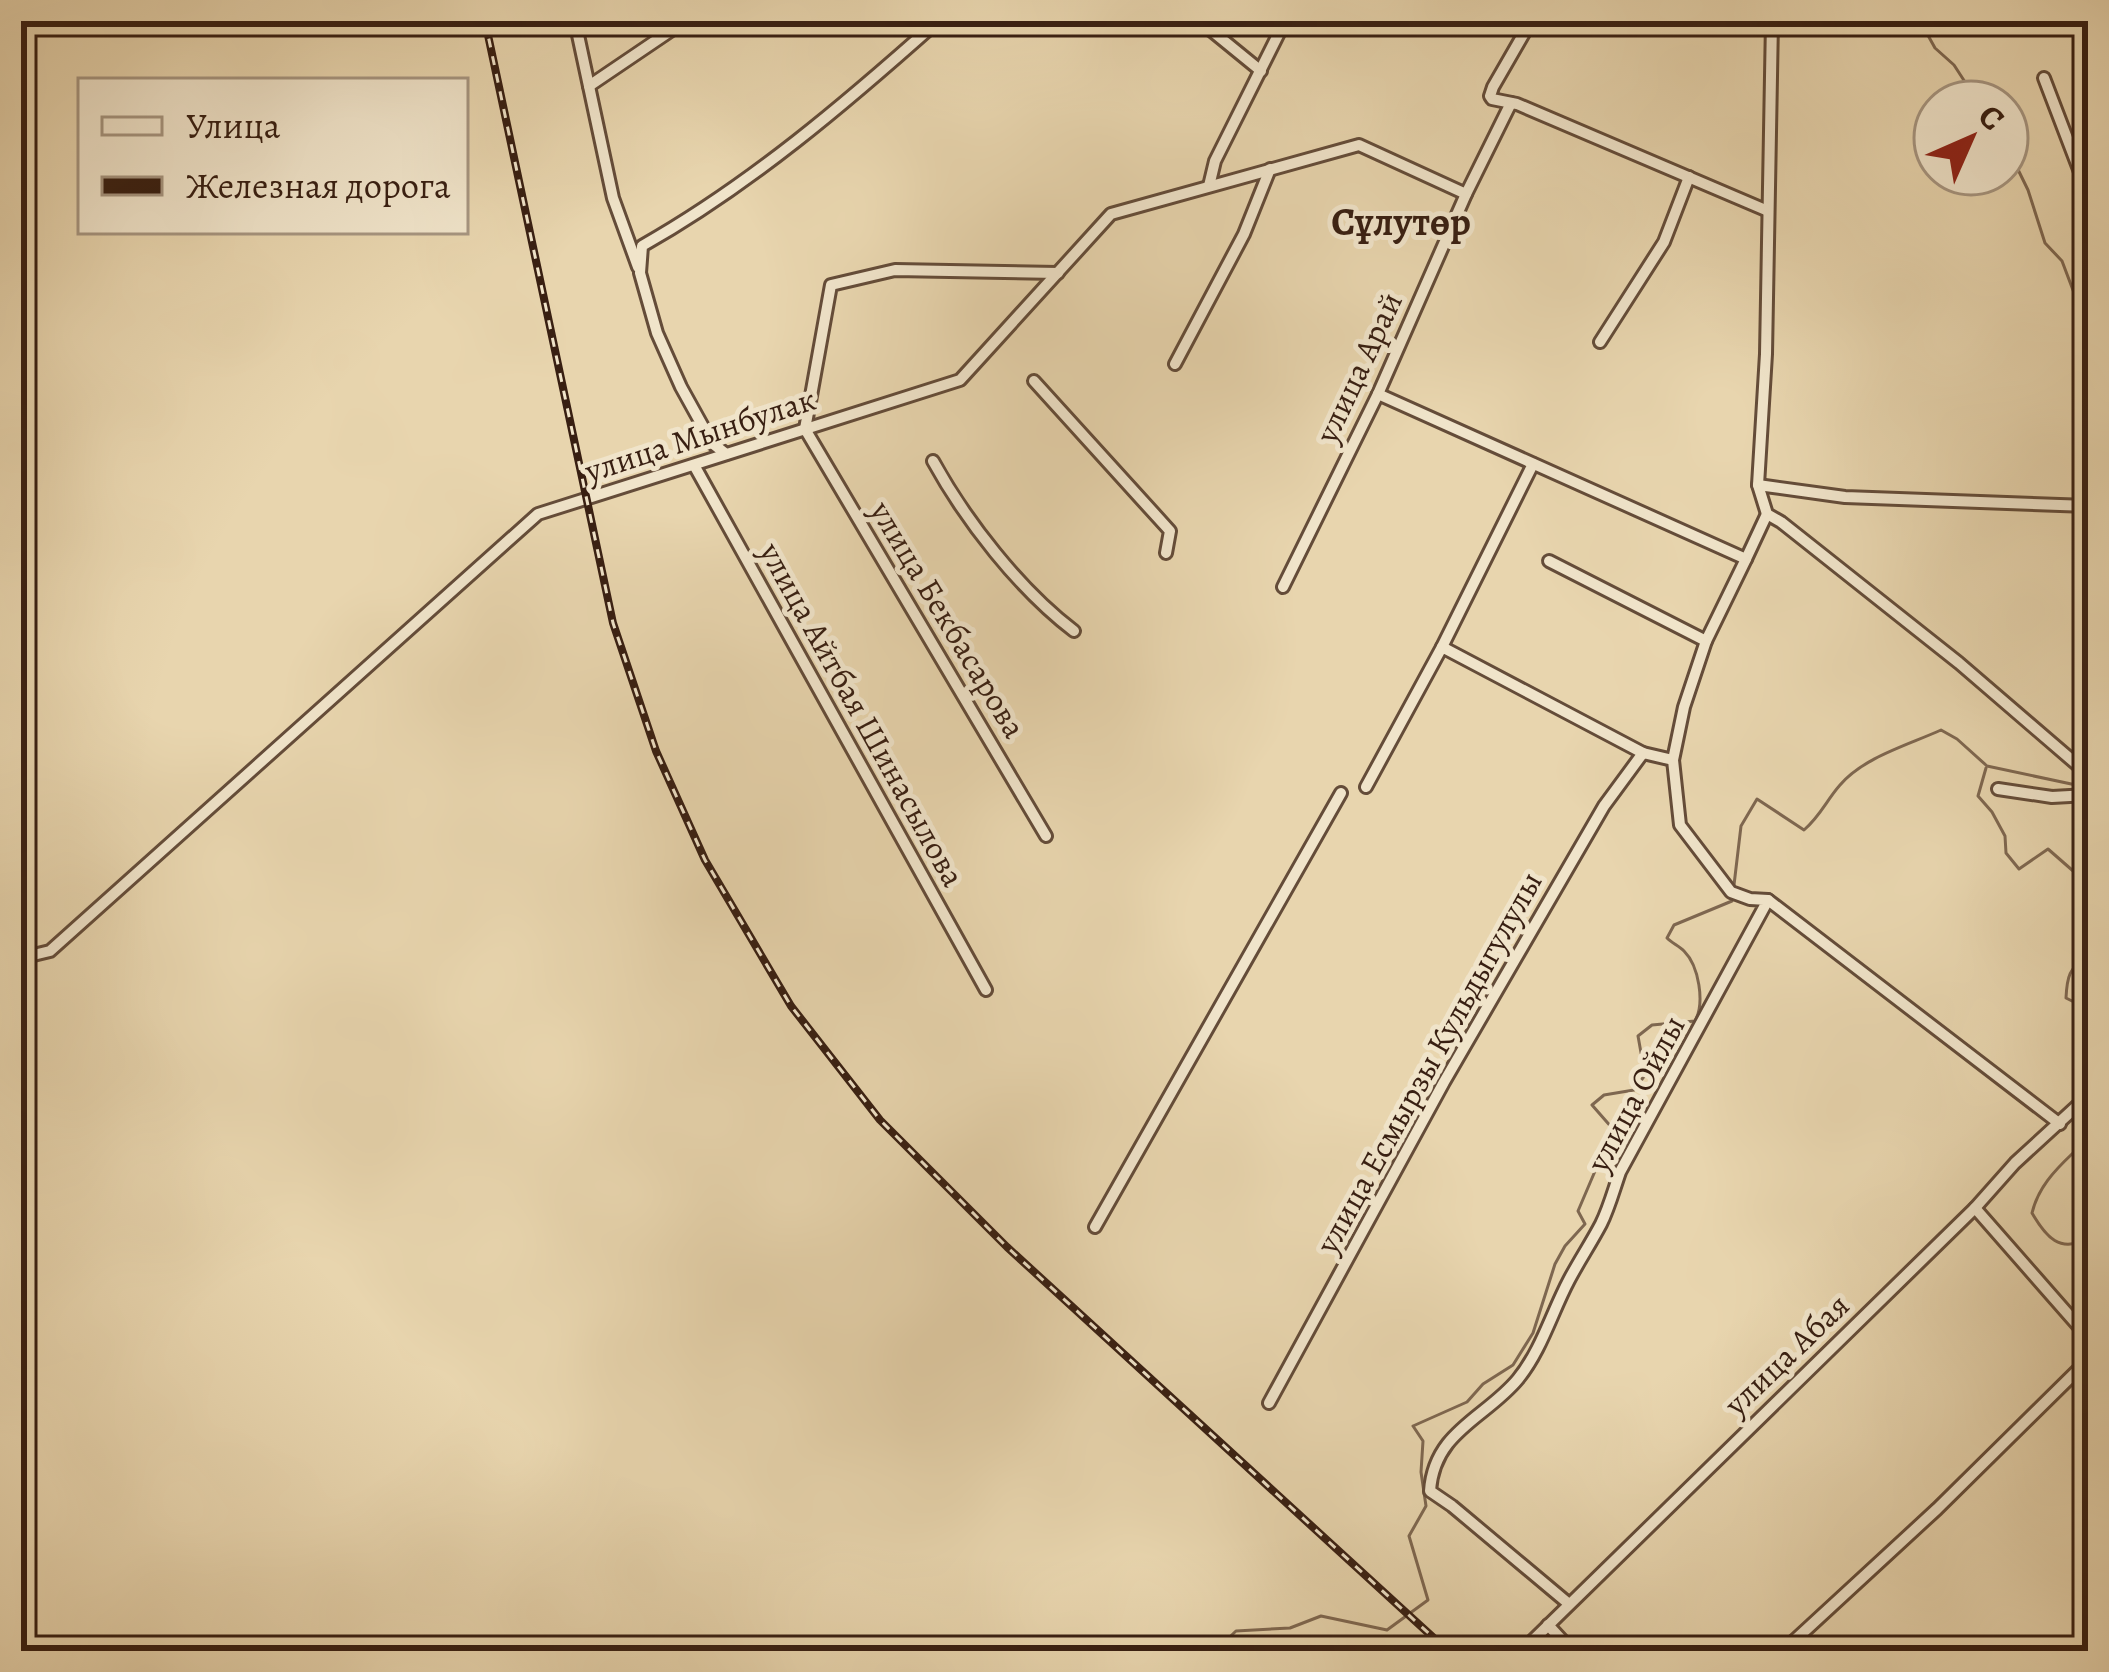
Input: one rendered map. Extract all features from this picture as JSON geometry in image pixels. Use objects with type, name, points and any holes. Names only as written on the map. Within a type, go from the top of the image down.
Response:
[{"type":"street","points":[[575,21],[613,198],[657,333],[712,443],[726,454]]},
{"type":"street","points":[[589,86],[685,21]]},
{"type":"street","points":[[640,273],[642,246],[688,221],[844,105],[938,21]]},
{"type":"street","points":[[1194,21],[1261,71]]},
{"type":"street","points":[[1209,186],[1215,160],[1285,21]]},
{"type":"street","points":[[1531,21],[1492,99],[1517,104],[1768,211]]},
{"type":"street","points":[[1772,21],[1766,354],[1758,485],[1767,514],[1706,640],[1684,707],[1673,760],[1681,826],[1731,892],[1768,899],[2060,1124]]},
{"type":"street","points":[[2044,78],[2088,193]]},
{"type":"street","name":"улица Арай","points":[[1283,587],[1511,104]]},
{"type":"street","name":"улица Мынбулак","points":[[21,958],[50,951],[538,514],[960,380],[1111,214],[1359,145],[1466,194]]},
{"type":"street","points":[[1175,364],[1244,234],[1270,169]]},
{"type":"street","points":[[1600,342],[1664,242],[1689,177]]},
{"type":"street","points":[[805,429],[831,285],[895,270],[1058,273]]},
{"type":"street","points":[[1034,381],[1171,531],[1166,553]]},
{"type":"street","points":[[1378,394],[1746,560]]},
{"type":"street","name":"улица Бекбасарова","points":[[805,429],[1046,836]]},
{"type":"street","points":[[933,461],[956,503],[1045,609],[1074,631]]},
{"type":"street","name":"улица Айтбая Шинасылова","points":[[694,464],[986,990]]},
{"type":"street","points":[[1366,787],[1533,464]]},
{"type":"street","points":[[1758,485],[1845,497],[2088,506]]},
{"type":"street","points":[[1767,514],[1959,663],[2088,774]]},
{"type":"street","points":[[1549,561],[1706,640]]},
{"type":"street","points":[[1442,646],[1642,753],[1673,760]]},
{"type":"street","name":"улица Есмырзы Кульдыгулулы","points":[[1269,1402],[1444,1082],[1604,806],[1642,753]]},
{"type":"street","points":[[1998,789],[2052,797],[2088,795]]},
{"type":"street","points":[[1095,1227],[1341,793]]},
{"type":"street","name":"улица Ойлы","points":[[1569,1604],[1430,1492],[1431,1474],[1442,1452],[1466,1424],[1518,1380],[1603,1220],[1620,1172],[1768,899]]},
{"type":"street","name":"улица Абая","points":[[1522,1651],[2088,1096]]},
{"type":"street","points":[[1975,1208],[2088,1337]]},
{"type":"street","points":[[1783,1651],[2088,1360]]},
{"type":"street","points":[[1547,1625],[1572,1651]]},
{"type":"waterway","points":[[1920,21],[1935,48],[1962,78]]},
{"type":"waterway","points":[[2031,198],[2045,243],[2062,261],[2088,320]]},
{"type":"waterway","points":[[1734,885],[1741,826],[1757,799],[1804,830],[1850,775],[1941,730],[1987,766],[2076,785],[2088,780]]},
{"type":"waterway","points":[[1986,768],[1978,796],[1992,812],[2005,836],[2006,853],[2019,869],[2048,849],[2088,884]]},
{"type":"waterway","points":[[1215,1651],[1236,1631],[1290,1628],[1321,1616],[1387,1630],[1428,1600],[1409,1536],[1426,1506],[1423,1441],[1413,1426],[1467,1402],[1483,1384],[1513,1365],[1533,1333],[1555,1264],[1585,1224],[1578,1211],[1613,1129],[1592,1105],[1604,1095],[1634,1090],[1645,1075],[1638,1036],[1652,1025],[1695,1021],[1698,1013],[1697,975],[1684,951],[1667,938],[1674,925],[1732,901],[1732,895]]},
{"type":"waterway","points":[[2088,957],[2070,973],[2066,998],[2088,1009]]},
{"type":"waterway","points":[[2088,1059],[2088,1064]]},
{"type":"waterway","points":[[2088,1158],[2073,1153],[2053,1173],[2032,1213],[2055,1240],[2069,1244],[2088,1238]]},
{"type":"railway","points":[[485,21],[613,623],[656,751],[705,860],[791,1006],[880,1120],[1007,1247],[1448,1651]]},
{"type":"district","name":"Сұлутөр","points":[[1401,221]]}]
